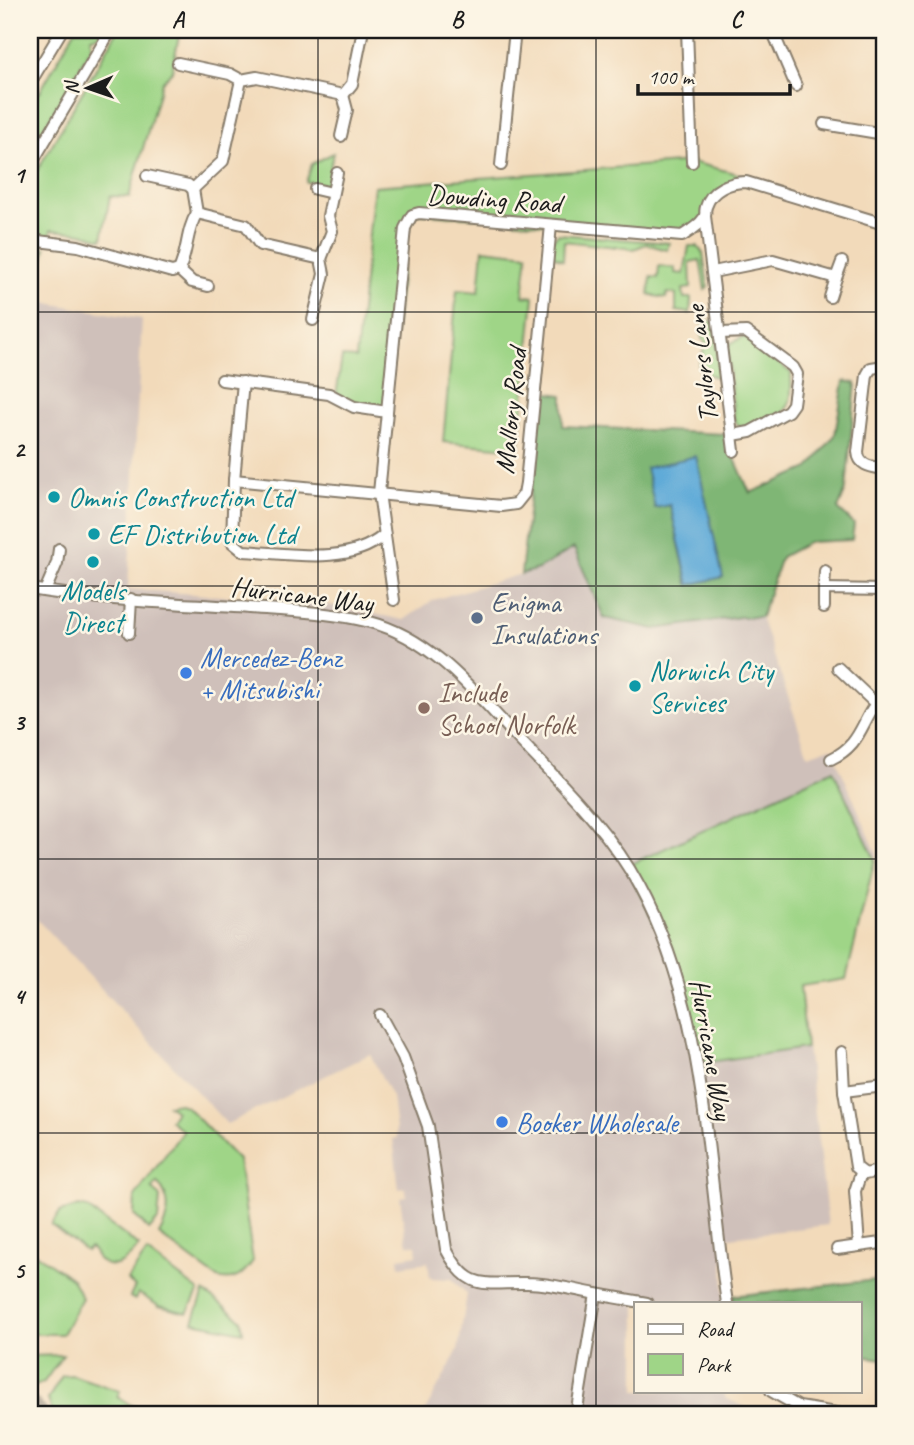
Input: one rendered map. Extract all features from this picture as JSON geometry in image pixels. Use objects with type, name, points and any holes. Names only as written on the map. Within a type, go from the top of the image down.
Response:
[{"type":"street","points":[[30,83],[62,30]]},
{"type":"street","points":[[30,166],[111,30]]},
{"type":"street","points":[[343,95],[352,84],[363,30]]},
{"type":"street","points":[[501,165],[515,30]]},
{"type":"street","points":[[687,30],[692,162]]},
{"type":"street","points":[[772,30],[797,79]]},
{"type":"street","points":[[178,63],[202,73],[237,76],[241,80]]},
{"type":"street","points":[[241,80],[257,77],[343,95]]},
{"type":"street","points":[[193,189],[223,161],[241,80]]},
{"type":"street","points":[[341,136],[349,120],[343,95]]},
{"type":"street","points":[[824,124],[884,134]]},
{"type":"street","points":[[313,320],[321,309],[324,274],[321,259],[332,231],[328,216],[337,173]]},
{"type":"street","points":[[147,176],[161,184],[193,189]]},
{"type":"street","points":[[682,236],[696,228],[705,216],[710,198],[717,191],[727,184],[746,182],[884,224]]},
{"type":"street","points":[[179,270],[192,221],[197,213],[193,189]]},
{"type":"street","points":[[316,189],[332,193]]},
{"type":"street","points":[[197,213],[246,225],[260,245],[321,259]]},
{"type":"street","name":"Dowding Road","points":[[394,600],[392,556],[383,536],[379,493],[407,221],[419,213],[708,240]]},
{"type":"street","name":"Taylors Lane","points":[[705,216],[734,451]]},
{"type":"street","name":"Mallory Road","points":[[379,493],[501,506],[516,504],[524,494],[551,225]]},
{"type":"street","points":[[30,240],[78,246],[163,272],[179,270],[192,282],[208,286]]},
{"type":"street","name":"Taylors Lane","points":[[713,272],[773,260],[836,278]]},
{"type":"street","points":[[830,297],[842,262]]},
{"type":"street","points":[[721,333],[746,332],[793,367],[797,374],[793,404],[788,411],[750,432],[733,435]]},
{"type":"street","points":[[884,366],[871,368],[867,375],[858,452],[867,467],[884,469]]},
{"type":"street","points":[[222,380],[329,394],[354,407],[387,412]]},
{"type":"street","points":[[243,382],[234,480],[225,531],[236,548],[243,551],[347,554],[375,544],[383,536]]},
{"type":"street","points":[[234,480],[379,493]]},
{"type":"street","points":[[45,591],[57,563],[59,549]]},
{"type":"street","points":[[824,607],[825,571]]},
{"type":"street","name":"Hurricane Way","points":[[30,589],[312,612],[368,622],[410,637],[432,651],[585,811],[638,884],[673,962],[686,1006],[695,1053],[727,1302]]},
{"type":"street","points":[[824,589],[884,590]]},
{"type":"street","points":[[129,633],[131,599]]},
{"type":"street","points":[[838,668],[848,687],[875,703]]},
{"type":"street","points":[[831,760],[847,751],[857,740],[875,703],[884,695]]},
{"type":"street","points":[[380,1015],[403,1056],[428,1126],[446,1249],[461,1272],[480,1284],[528,1283],[641,1302]]},
{"type":"street","points":[[842,1052],[844,1091],[856,1167],[861,1173]]},
{"type":"street","points":[[844,1091],[884,1086]]},
{"type":"street","points":[[861,1173],[884,1170]]},
{"type":"street","points":[[859,1246],[855,1191],[861,1173]]},
{"type":"street","points":[[836,1249],[881,1243]]},
{"type":"street","points":[[576,1415],[596,1294]]},
{"type":"street","points":[[774,1392],[799,1407],[848,1415]]},
{"type":"shaded area","points":[[30,300],[142,319],[128,589],[325,604],[404,620],[433,600],[538,569],[596,535],[665,617],[752,591],[808,755],[831,747],[877,854],[846,979],[800,986],[828,1225],[723,1238],[724,1302],[634,1302],[634,1392],[725,1392],[725,1398],[763,1415],[423,1415],[458,1350],[467,1294],[452,1279],[430,1278],[428,1262],[400,1266],[399,1258],[417,1255],[416,1245],[409,1245],[406,1240],[400,1197],[406,1196],[405,1188],[399,1189],[393,1139],[397,1138],[392,1097],[370,1054],[227,1124],[30,912]]},
{"type":"green space","points":[[75,30],[102,30],[99,35],[91,37],[91,48],[30,153],[30,109]]},
{"type":"green space","points":[[118,30],[180,30],[172,71],[162,82],[129,197],[110,196],[102,239],[82,233],[51,230],[49,240],[30,238],[30,183]]},
{"type":"green space","points":[[333,153],[327,185],[306,182],[312,164]]},
{"type":"green space","points":[[692,162],[753,178],[752,182],[717,191],[705,216],[682,236],[419,213],[407,221],[387,412],[336,396],[342,357],[356,358],[374,186]]},
{"type":"green space","points":[[558,234],[669,243],[667,250],[646,244],[634,249],[564,241],[563,260],[552,255],[551,241]]},
{"type":"green space","points":[[30,246],[46,248],[35,300],[30,300]]},
{"type":"green space","points":[[689,246],[697,246],[703,253],[708,287],[705,290],[700,260],[690,262],[691,288],[683,289],[684,298],[691,298],[690,313],[676,311],[676,294],[667,293],[666,298],[649,295],[651,277],[658,278],[659,266],[675,268],[675,273],[684,274]]},
{"type":"green space","points":[[483,249],[528,254],[523,296],[534,297],[519,449],[443,442],[457,290],[479,292]]},
{"type":"green space","points":[[704,320],[715,322],[719,378],[701,372],[698,366],[706,342],[702,339]]},
{"type":"green space","points":[[745,336],[791,373],[791,387],[790,401],[782,413],[769,421],[745,427],[739,426],[734,420],[727,345]]},
{"type":"green space","points":[[844,381],[856,383],[846,489],[838,509],[854,524],[852,540],[809,542],[781,557],[761,617],[740,617],[655,629],[604,618],[574,548],[538,569],[521,574],[542,392],[563,395],[563,426],[724,434],[750,493],[809,468],[835,435]],"holes":[[[670,504],[723,577],[688,584]]]},
{"type":"green space","points":[[833,770],[875,859],[846,979],[800,986],[806,1048],[696,1064],[673,962],[627,866]]},
{"type":"green space","points":[[178,1103],[187,1107],[238,1160],[253,1261],[234,1279],[217,1278],[159,1235],[168,1208],[165,1195],[157,1182],[152,1188],[160,1197],[158,1220],[149,1230],[134,1215],[135,1196],[183,1131],[170,1120],[176,1111],[168,1105]]},
{"type":"green space","points":[[79,1206],[87,1208],[139,1246],[131,1256],[116,1265],[105,1264],[97,1259],[90,1248],[86,1251],[51,1225],[60,1212]]},
{"type":"green space","points":[[32,1251],[72,1279],[82,1298],[62,1334],[30,1334]]},
{"type":"green space","points":[[147,1252],[199,1291],[187,1313],[159,1306],[138,1293],[135,1300],[130,1297],[135,1287],[127,1280]]},
{"type":"green space","points":[[884,1279],[884,1359],[862,1356],[862,1302],[734,1302],[733,1296]]},
{"type":"green space","points":[[204,1292],[241,1319],[243,1332],[193,1322]]},
{"type":"green space","points":[[63,1355],[44,1382],[30,1388],[30,1356]]},
{"type":"green space","points":[[72,1375],[120,1391],[117,1397],[149,1415],[53,1415],[48,1399],[62,1376]]},
{"type":"water","points":[[696,456],[723,577],[689,585],[670,505],[655,508],[646,468]]},
{"type":"taxiway","points":[[30,1411],[34,1415]]},
{"type":"place","name":"Omnis Construction Ltd","points":[[54,497]]},
{"type":"place","name":"EF Distribution Ltd","points":[[94,534]]},
{"type":"place","name":"Models Direct","points":[[93,562]]},
{"type":"place","name":"Enigma Insulations","points":[[477,618]]},
{"type":"place","name":"Mercedez-Benz + Mitsubishi","points":[[186,673]]},
{"type":"place","name":"Norwich City Services","points":[[635,686]]},
{"type":"place","name":"Include School Norfolk","points":[[424,708]]},
{"type":"place","name":"Booker Wholesale","points":[[502,1122]]}]
